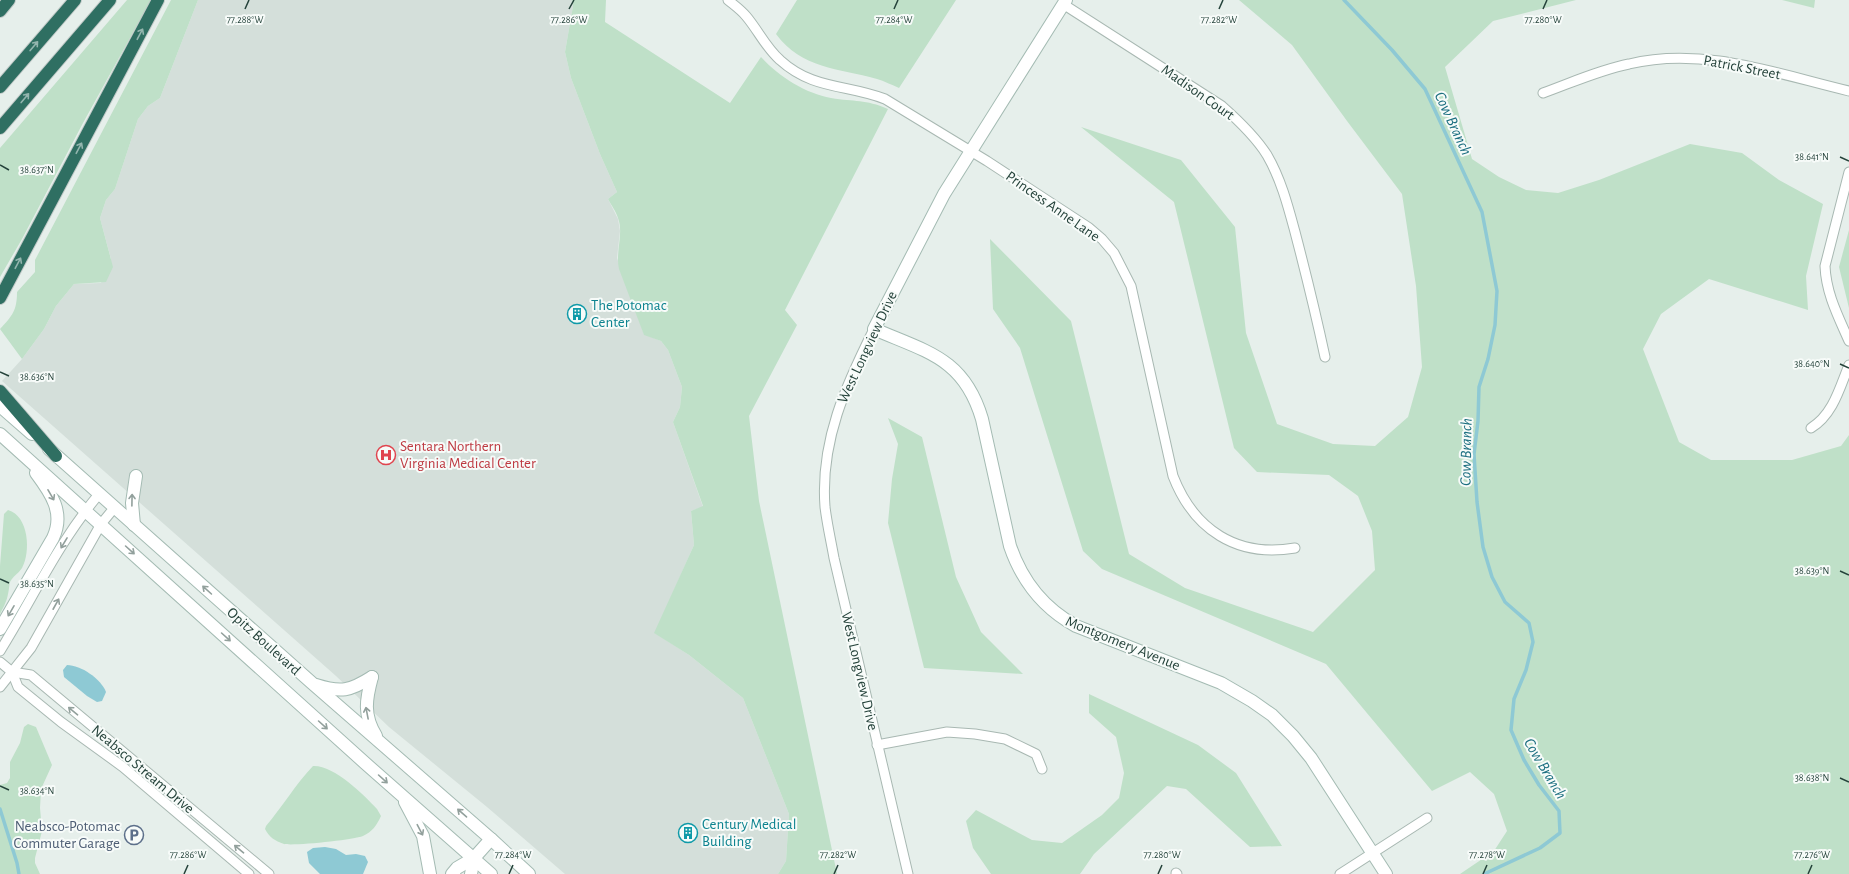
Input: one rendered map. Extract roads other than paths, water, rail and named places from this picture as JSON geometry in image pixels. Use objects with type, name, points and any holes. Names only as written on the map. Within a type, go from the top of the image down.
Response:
[{"type":"highway","points":[[0,11],[10,0]]},
{"type":"highway","points":[[0,87],[75,0]]},
{"type":"highway","points":[[0,128],[110,0]]},
{"type":"highway","points":[[0,298],[158,0]]},
{"type":"highway","points":[[0,391],[56,456]]},
{"type":"main road","name":"West Longview Drive","points":[[874,329],[928,223],[970,151],[1065,2]]},
{"type":"main road","name":"Montgomery Avenue","points":[[874,329],[943,360],[958,372],[968,386],[977,402],[982,419],[1010,546],[1024,578],[1044,603],[1059,616],[1076,626],[1221,683],[1262,707],[1284,727],[1311,758],[1386,874]]},
{"type":"main road","name":"Opitz Boulevard","points":[[0,406],[100,493],[312,683],[491,838],[529,874]]},
{"type":"main road","name":"Opitz Boulevard","points":[[0,434],[401,795],[491,874]]},
{"type":"main road","points":[[0,629],[53,538],[58,520],[56,507],[50,492],[20,452]]},
{"type":"main road","points":[[134,525],[132,503],[136,476]]},
{"type":"main road","points":[[312,683],[334,690],[346,690],[357,686],[372,677],[366,701],[367,716],[371,727],[384,746]]},
{"type":"main road","points":[[401,795],[423,836],[428,854],[430,874]]},
{"type":"main road","points":[[452,874],[457,868],[474,858],[491,838]]},
{"type":"main road","points":[[471,874],[474,858]]},
{"type":"street","name":"Princess Anne Lane","points":[[728,0],[746,16],[771,51],[792,70],[820,84],[868,92],[885,99],[970,151],[1088,227],[1102,239],[1114,253],[1124,269],[1131,286],[1173,476],[1187,504],[1195,516],[1212,531],[1236,545],[1266,551],[1295,548]]},
{"type":"street","name":"Madison Court","points":[[1065,2],[1222,106],[1254,137],[1267,155],[1284,191],[1311,292],[1324,357]]},
{"type":"street","name":"Patrick Street","points":[[1543,93],[1605,70],[1655,59],[1675,58],[1701,58],[1736,63],[1849,91]]},
{"type":"street","points":[[1849,172],[1825,266],[1829,294],[1849,341]]},
{"type":"street","name":"West Longview Drive","points":[[874,329],[849,380],[835,420],[829,448],[825,506],[834,558],[908,874]]},
{"type":"street","points":[[1811,428],[1820,423],[1826,416],[1849,365]]},
{"type":"street","points":[[0,651],[42,577],[85,510],[100,493]]},
{"type":"street","points":[[0,687],[31,648],[101,524],[115,507]]},
{"type":"street","name":"Neabsco Stream Drive","points":[[0,662],[12,672],[18,687],[61,722],[123,767],[249,874]]},
{"type":"street","name":"Neabsco Stream Drive","points":[[12,672],[31,675],[269,874]]},
{"type":"street","points":[[877,745],[946,732],[975,734],[1005,739],[1036,754],[1042,769]]},
{"type":"street","points":[[1340,874],[1427,818]]},
{"type":"water","points":[[67,665],[84,670],[100,682],[106,692],[102,701],[97,702],[87,696],[64,677],[63,670]]},
{"type":"water","points":[[325,847],[336,849],[346,855],[356,854],[365,856],[368,862],[363,874],[320,874],[309,863],[307,852],[313,848]]},
{"type":"waterway","name":"Cow Branch","points":[[1344,0],[1392,50],[1425,89],[1482,212],[1497,291],[1495,325],[1488,359],[1479,387],[1478,421],[1474,454],[1477,502],[1483,547],[1492,577],[1505,602],[1529,623],[1533,642],[1526,670],[1514,699],[1511,730],[1524,760],[1539,785],[1559,811],[1560,833],[1540,848],[1484,874]]},
{"type":"waterway","points":[[0,809],[19,874]]},
{"type":"place","name":"The Potomac Center","points":[[577,314]]},
{"type":"place","name":"Sentara Northern Virginia Medical Center","points":[[386,455]]},
{"type":"place","name":"Century Medical Building","points":[[688,833]]},
{"type":"place","name":"Neabsco-Potomac Commuter Garage","points":[[134,835]]}]
